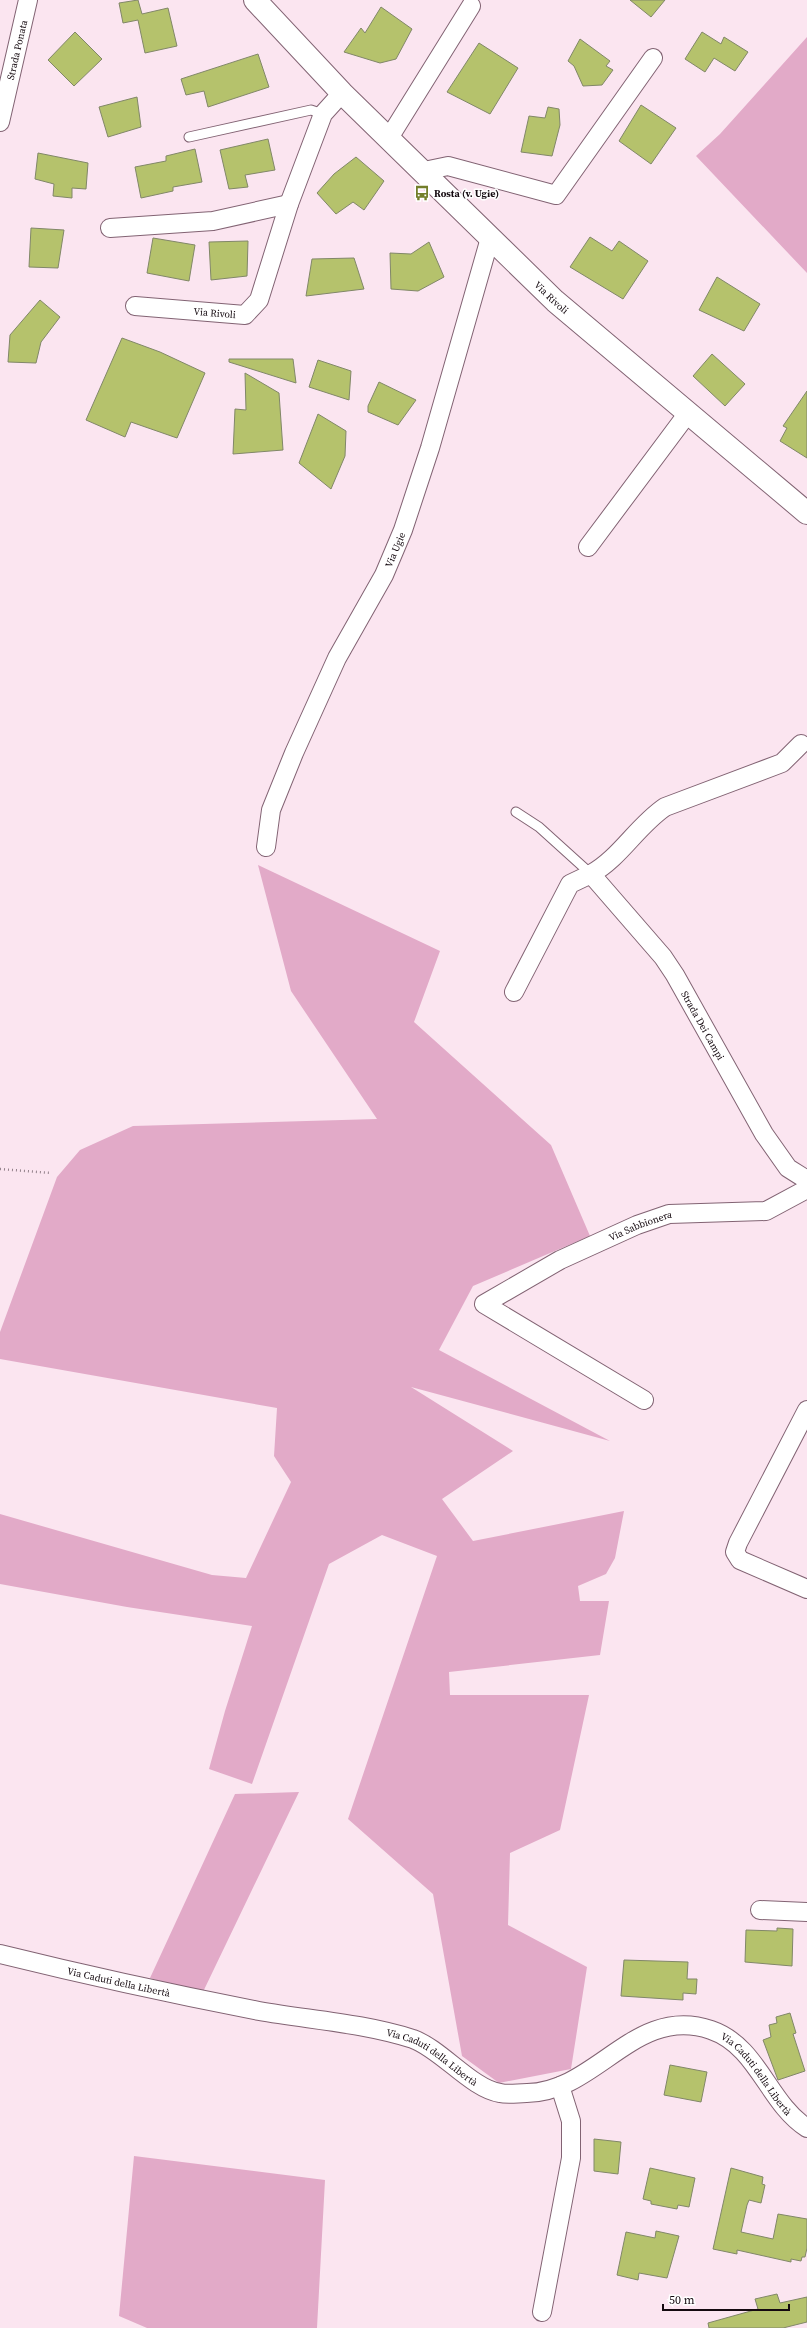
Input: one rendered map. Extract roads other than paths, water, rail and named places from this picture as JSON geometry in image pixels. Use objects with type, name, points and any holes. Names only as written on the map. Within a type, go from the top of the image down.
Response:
[{"type":"street","name":"Strada Ponata","points":[[0,122],[28,0]]},
{"type":"street","name":"Via Rivoli","points":[[255,0],[342,93],[424,171],[490,238],[560,305],[807,513]]},
{"type":"street","points":[[389,138],[471,6]]},
{"type":"street","points":[[424,171],[448,166],[556,195],[653,58]]},
{"type":"street","name":"Via Rivoli","points":[[135,306],[245,315],[259,300],[289,204],[323,114],[342,93]]},
{"type":"street","points":[[110,228],[213,221],[289,204]]},
{"type":"street","name":"Via Ugie","points":[[266,847],[272,810],[294,753],[337,658],[384,576],[403,530],[430,448],[490,238]]},
{"type":"street","points":[[588,547],[688,413]]},
{"type":"street","points":[[514,992],[570,884],[604,867],[652,816],[665,807],[782,763],[801,744]]},
{"type":"street","name":"Strada Dei Campi","points":[[590,874],[663,957],[675,975],[764,1134],[788,1168],[807,1180]]},
{"type":"street","name":"Via Sabbionera","points":[[644,1400],[484,1304],[560,1260],[637,1225],[670,1214],[766,1210],[807,1189]]},
{"type":"street","points":[[807,1410],[738,1543],[736,1552],[740,1560],[807,1590]]},
{"type":"street","points":[[760,1910],[807,1912]]},
{"type":"street","name":"Via Caduti della Libertà","points":[[0,1954],[153,1989],[260,2011],[357,2026],[415,2040],[436,2052],[473,2081],[498,2093],[537,2093],[560,2086],[588,2072],[633,2039],[648,2032],[664,2027],[697,2026],[718,2033],[737,2045],[790,2113],[807,2128]]},
{"type":"street","points":[[542,2312],[571,2158],[571,2121],[560,2086]]},
{"type":"lane","points":[[189,137],[311,110],[323,114]]},
{"type":"lane","points":[[516,812],[539,827],[590,874]]},
{"type":"place","name":"Rosta (v. Ugie)","points":[[422,193]]}]
